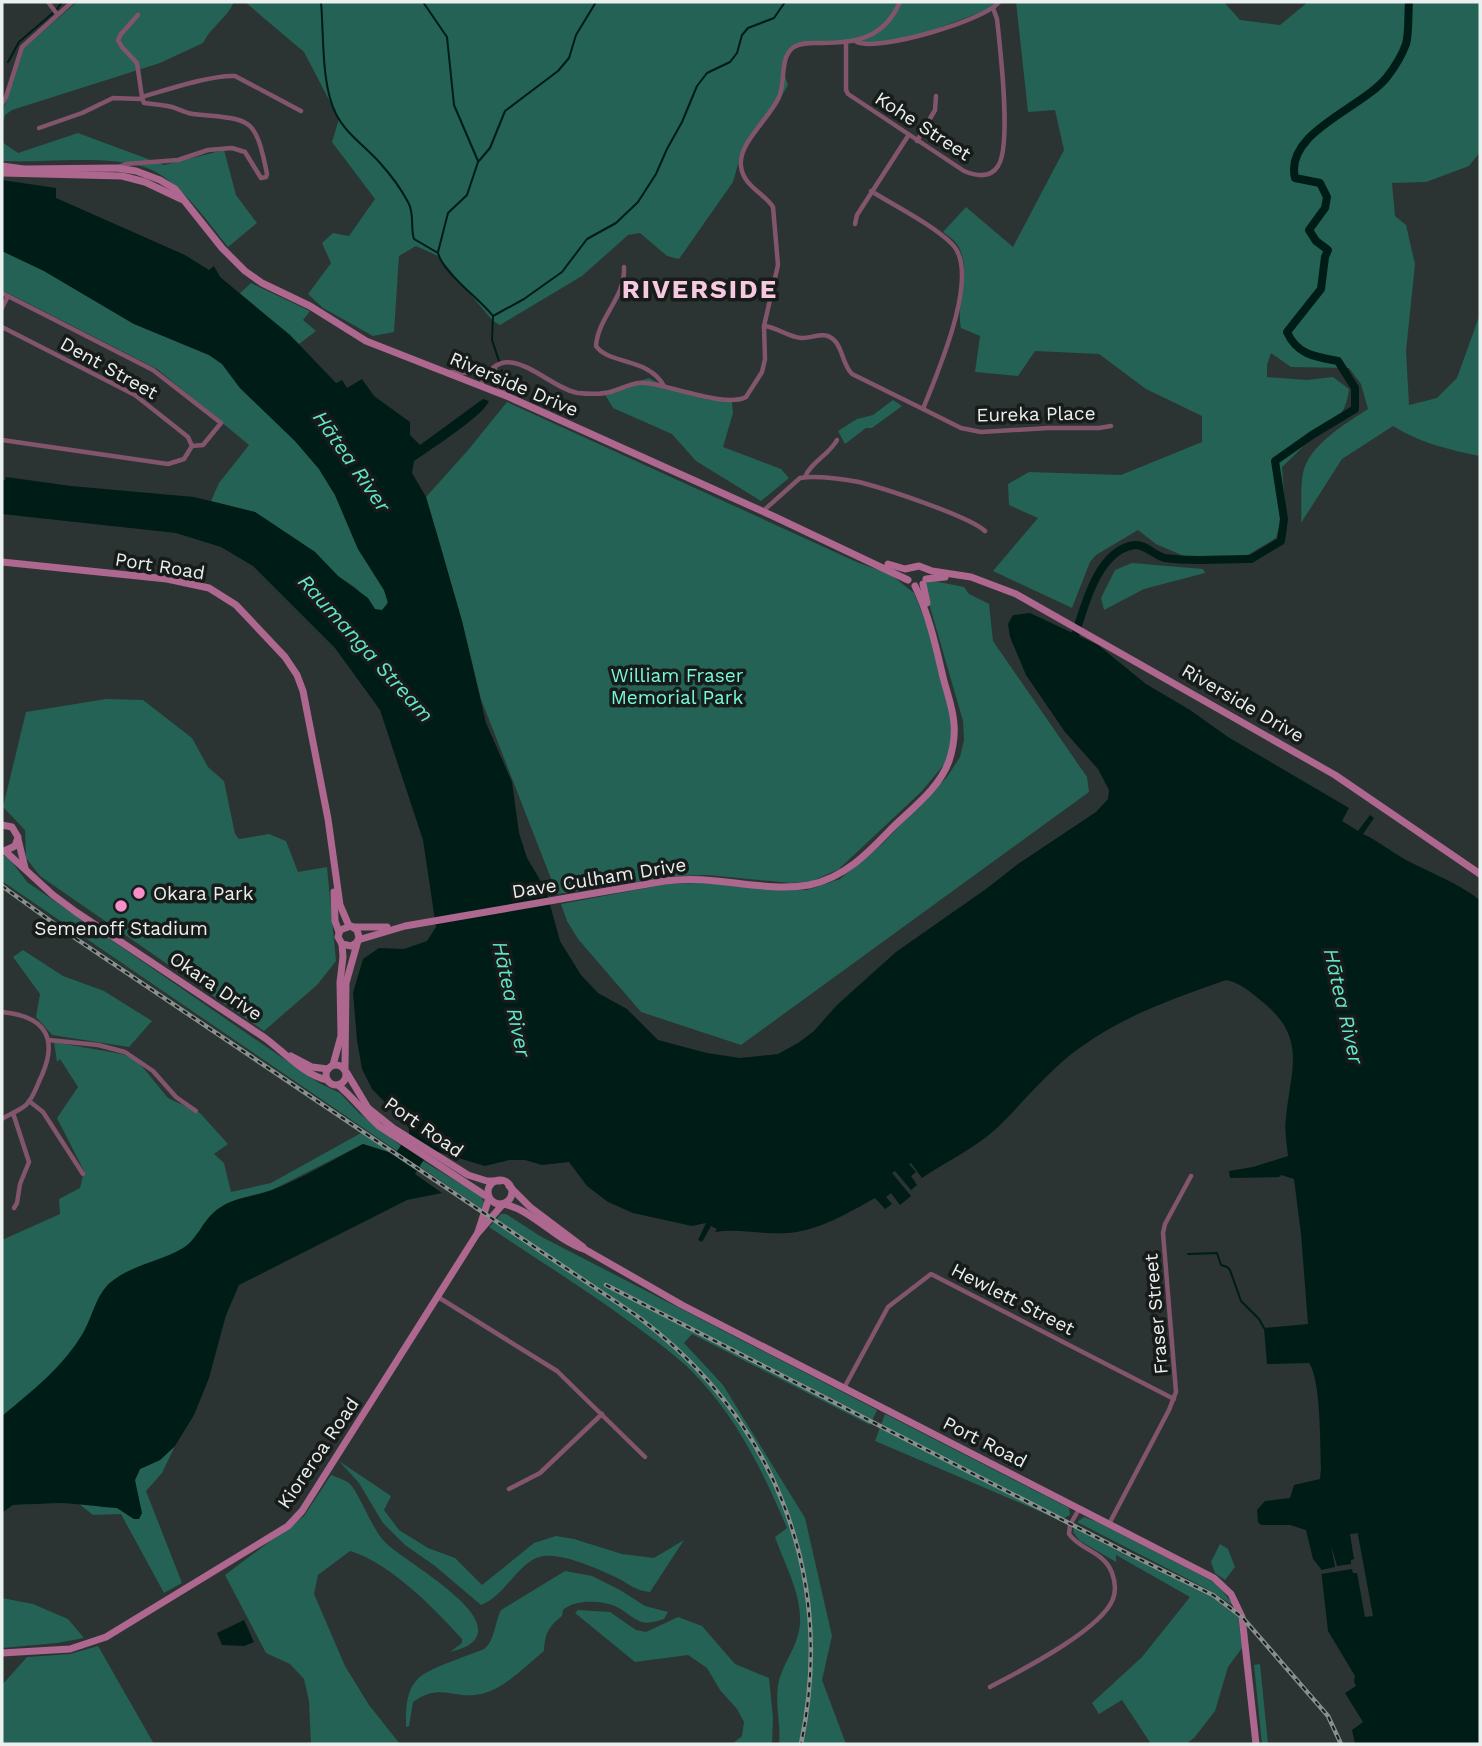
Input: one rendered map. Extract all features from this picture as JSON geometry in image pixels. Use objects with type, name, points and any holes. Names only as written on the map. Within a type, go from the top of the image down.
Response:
[{"type":"main road","name":"Riverside Drive","points":[[2,166],[116,172]]},
{"type":"main road","name":"Riverside Drive","points":[[2,173],[136,171],[160,180],[175,190],[222,248],[253,277],[310,306],[366,341],[508,397],[908,580],[921,583],[939,577],[977,580]]},
{"type":"main road","name":"Riverside Drive","points":[[863,558],[896,568],[909,569],[916,566],[971,577],[1016,594],[1335,775],[1480,874]]},
{"type":"main road","name":"Port Road","points":[[2,562],[190,583],[209,589],[236,605],[285,657],[300,682],[325,804],[340,905],[351,927]]},
{"type":"main road","points":[[908,580],[909,569]]},
{"type":"main road","name":"Dave Culham Drive","points":[[357,941],[405,926],[679,879],[802,886],[831,878],[853,866],[940,778],[949,760],[954,740],[954,719],[921,583],[925,569]]},
{"type":"main road","points":[[4,823],[16,832],[25,868]]},
{"type":"main road","points":[[3,851],[13,848],[18,839]]},
{"type":"main road","name":"Okara Drive","points":[[3,851],[62,902],[288,1055],[310,1074],[327,1080]]},
{"type":"main road","name":"Port Road","points":[[333,862],[335,921],[339,932]]},
{"type":"main road","name":"Dave Culham Drive","points":[[351,927],[405,926]]},
{"type":"main road","points":[[351,927],[358,932],[345,983],[345,1081],[338,1085],[327,1080],[341,1037],[340,982],[343,957],[339,932],[351,927]]},
{"type":"main road","points":[[342,944],[348,947],[357,941]]},
{"type":"main road","name":"Okara Drive","points":[[288,1055],[312,1067],[330,1067]]},
{"type":"main road","points":[[330,1067],[340,1065],[346,1071]]},
{"type":"main road","name":"Port Road","points":[[346,1071],[368,1108],[391,1131]]},
{"type":"main road","name":"Port Road","points":[[338,1085],[363,1112],[442,1165],[455,1177],[495,1203],[519,1209],[570,1245],[586,1250]]},
{"type":"main road","name":"Port Road","points":[[442,1165],[478,1180],[500,1181],[586,1250],[682,1305],[1214,1578],[1237,1602],[1244,1624],[1256,1744]]},
{"type":"main road","points":[[489,1198],[489,1188],[494,1182],[500,1181]]},
{"type":"main road","points":[[503,1204],[510,1197],[509,1186]]},
{"type":"main road","name":"Kioreroa Road","points":[[477,1234],[489,1198]]},
{"type":"main road","name":"Kioreroa Road","points":[[2,1653],[69,1649],[106,1637],[288,1526],[302,1511],[477,1234],[503,1204]]},
{"type":"street","points":[[48,2],[57,14]]},
{"type":"street","points":[[2,104],[22,47],[72,2]]},
{"type":"street","points":[[445,372],[480,372],[510,363],[522,364],[560,387],[576,393],[606,393],[644,382],[685,393],[732,400],[744,399],[764,366],[764,326],[778,265],[775,215],[770,203],[746,182],[741,168],[741,155],[778,100],[786,59],[792,48],[808,43],[856,41],[876,32],[891,18],[900,2]]},
{"type":"street","points":[[856,41],[861,44],[878,43],[919,36],[993,8],[999,2]]},
{"type":"street","name":"Kohe Street","points":[[846,43],[848,94],[964,171],[976,176],[987,175],[1000,165],[1005,109],[997,19],[993,8]]},
{"type":"street","points":[[116,172],[126,164],[178,160],[216,148],[232,148],[245,152],[261,177],[266,177],[267,174],[260,138],[249,124],[217,115],[189,114],[171,107],[144,103],[137,63],[121,47],[118,40],[138,15]]},
{"type":"street","points":[[876,32],[874,38],[878,43]]},
{"type":"street","points":[[39,128],[82,113],[113,98],[141,98],[226,76],[235,76],[300,111]]},
{"type":"street","points":[[917,141],[935,110],[936,96]]},
{"type":"street","points":[[855,224],[857,215],[871,191],[908,135]]},
{"type":"street","points":[[871,191],[953,245],[961,261],[955,323],[923,409]]},
{"type":"street","points":[[624,267],[623,282],[601,328],[597,348],[645,368],[659,378],[665,387]]},
{"type":"street","points":[[2,293],[153,370],[221,423],[204,445],[192,446],[184,460],[169,464],[2,440]]},
{"type":"street","points":[[2,308],[8,296]]},
{"type":"street","name":"Eureka Place","points":[[764,326],[801,338],[829,336],[836,342],[845,365],[852,374],[961,428],[981,432],[1048,428],[1099,429],[1111,426]]},
{"type":"street","name":"Dent Street","points":[[2,327],[135,395],[188,437],[192,446]]},
{"type":"street","points":[[481,386],[486,375],[495,368]]},
{"type":"street","points":[[495,368],[492,379],[508,397]]},
{"type":"street","points":[[805,477],[808,470],[832,449],[838,440]]},
{"type":"street","points":[[763,512],[795,481],[805,477],[859,482],[967,519],[985,531]]},
{"type":"street","points":[[2,1012],[19,1015],[43,1028],[48,1040],[49,1057],[29,1101],[2,1119]]},
{"type":"street","points":[[48,1040],[98,1045],[125,1052],[153,1071],[176,1097],[196,1111]]},
{"type":"street","points":[[29,1101],[43,1112],[83,1174]]},
{"type":"street","points":[[13,1113],[29,1162],[14,1208]]},
{"type":"street","name":"Fraser Street","points":[[1109,1525],[1174,1399],[1176,1380],[1163,1233],[1165,1224],[1191,1175]]},
{"type":"street","name":"Hewlett Street","points":[[844,1388],[888,1307],[931,1274],[1174,1399]]},
{"type":"street","points":[[437,1296],[557,1371],[645,1457]]},
{"type":"street","points":[[509,1489],[540,1473],[602,1414]]},
{"type":"street","points":[[990,1687],[1047,1657],[1099,1618],[1114,1598],[1115,1584],[1105,1560],[1075,1541],[1069,1534],[1070,1525],[1079,1509]]},
{"type":"green space","points":[[77,2],[234,2],[203,43],[160,63],[12,110],[5,115],[2,127],[2,108],[22,49]]},
{"type":"green space","points":[[245,2],[998,2],[994,7],[921,35],[877,43],[796,44],[782,68],[788,85],[771,114],[742,150],[733,182],[679,259],[667,256],[640,233],[628,235],[582,276],[500,325],[493,321],[438,256],[416,246],[399,256],[394,332],[373,336],[323,308],[308,294],[331,263],[322,243],[333,233],[349,236],[375,199],[332,142],[339,119],[304,52]]},
{"type":"green space","points":[[1016,2],[1224,2],[1240,20],[1280,25],[1308,2],[1480,2],[1480,152],[1469,166],[1426,182],[1392,183],[1395,216],[1406,225],[1415,264],[1406,351],[1409,405],[1437,398],[1457,378],[1480,314],[1480,456],[1424,441],[1393,426],[1342,459],[1301,523],[1302,479],[1312,453],[1329,436],[1368,409],[1361,384],[1349,368],[1291,367],[1271,353],[1267,377],[1307,380],[1333,377],[1349,389],[1341,414],[1282,467],[1285,505],[1276,538],[1246,556],[1191,559],[1156,544],[1138,530],[1096,555],[1090,562],[1072,608],[993,571],[1038,518],[1009,505],[1008,484],[1029,472],[1121,475],[1202,442],[1202,416],[1146,389],[1099,354],[1035,351],[1018,376],[975,372],[980,336],[961,328],[964,263],[956,243],[943,232],[966,207],[1013,247],[1064,150],[1055,110],[1028,112]]},
{"type":"green space","points":[[78,133],[164,165],[224,150],[236,195],[257,223],[228,247],[181,191],[170,181],[147,168],[95,160],[2,161],[2,142],[18,153]]},
{"type":"green space","points":[[2,251],[44,271],[132,323],[209,355],[222,364],[240,388],[295,441],[319,469],[335,495],[358,549],[384,590],[388,601],[385,608],[380,611],[375,609],[356,588],[338,576],[315,552],[255,512],[211,501],[219,483],[249,445],[157,369],[2,290]]},
{"type":"green space","points":[[251,283],[310,311],[303,320],[316,331],[299,344],[239,294]]},
{"type":"green space","points":[[649,378],[666,387],[732,402],[733,413],[723,447],[781,469],[789,478],[761,501],[696,461],[672,434],[613,408],[604,393]]},
{"type":"green space","points":[[893,400],[902,406],[845,444],[838,431],[857,419],[873,415]]},
{"type":"green space","name":"William Fraser Memorial Park","points":[[507,402],[859,563],[890,574],[914,593],[926,623],[955,722],[946,762],[922,791],[839,869],[810,882],[791,883],[707,875],[676,876],[557,894],[481,699],[462,621],[426,497]]},
{"type":"green space","points":[[1132,563],[1203,569],[1205,573],[1144,589],[1104,610],[1101,598],[1115,570]]},
{"type":"green space","points":[[929,580],[964,587],[969,594],[989,604],[993,641],[1087,777],[1089,792],[741,1045],[641,1012],[578,939],[561,904],[668,884],[701,883],[807,890],[840,879],[882,844],[947,777],[960,757],[964,740],[963,721],[926,593],[925,584]]},
{"type":"green space","points":[[106,699],[143,700],[192,738],[208,767],[224,781],[235,834],[239,839],[269,834],[286,841],[298,872],[327,867],[336,961],[317,985],[264,1031],[40,876],[26,858],[25,830],[3,807],[26,712]]},
{"type":"green space","points":[[2,855],[9,858],[27,882],[319,1083],[340,1093],[359,1113],[401,1146],[397,1151],[2,881]]},
{"type":"green space","points":[[23,950],[63,976],[104,991],[152,1021],[129,1047],[52,1035],[36,1017],[40,994],[13,957]]},
{"type":"green space","points":[[54,1042],[136,1059],[168,1098],[200,1113],[228,1144],[214,1154],[224,1163],[231,1192],[271,1183],[361,1133],[394,1155],[363,1144],[272,1190],[239,1199],[216,1210],[211,1246],[2,1451],[2,1240],[60,1214],[59,1199],[80,1188],[84,1171],[57,1118],[78,1087],[60,1059],[57,1062]]},
{"type":"green space","points":[[423,1161],[481,1196],[485,1211],[419,1166]]},
{"type":"green space","points":[[501,1214],[506,1214],[540,1236],[877,1410],[870,1425],[692,1334],[684,1343],[723,1385],[805,1518],[832,1636],[822,1680],[846,1744],[779,1744],[778,1685],[798,1635],[800,1610],[794,1585],[775,1537],[787,1528],[740,1433],[715,1398],[675,1356],[593,1296],[489,1227]]},
{"type":"green space","points":[[885,1414],[1069,1508],[1070,1515],[1060,1520],[875,1441]]},
{"type":"green space","points":[[175,1446],[162,1473],[146,1491],[182,1583],[164,1593],[121,1514],[93,1515],[78,1503],[13,1505],[2,1513],[2,1473],[101,1507],[117,1508],[134,1519],[135,1480],[140,1469],[160,1460]]},
{"type":"green space","points":[[339,1461],[391,1496],[384,1510],[399,1530],[428,1548],[455,1558],[482,1585],[534,1543],[556,1536],[622,1554],[654,1558],[684,1540],[650,1592],[635,1588],[585,1564],[547,1556],[539,1557],[524,1566],[497,1595],[481,1605],[435,1566],[405,1545],[383,1523],[359,1483]]},
{"type":"green space","points":[[331,1475],[350,1484],[383,1540],[457,1597],[470,1611],[477,1624],[477,1636],[472,1642],[450,1652],[462,1643],[462,1639],[425,1601],[380,1565],[350,1551],[318,1575],[314,1594],[345,1666],[369,1705],[400,1744],[311,1744],[309,1701],[304,1679],[290,1664],[266,1653],[225,1575],[304,1516]]},
{"type":"green space","points":[[1084,1517],[1208,1579],[1218,1585],[1234,1606],[1209,1590],[1077,1522]]},
{"type":"green space","points":[[1074,1528],[1207,1593],[1238,1616],[1242,1648],[1228,1667],[1215,1711],[1186,1744],[1151,1744],[1122,1700],[1099,1714],[1092,1703],[1142,1657],[1190,1597],[1116,1555],[1116,1562],[1080,1541],[1073,1532]]},
{"type":"green space","points":[[1220,1544],[1228,1549],[1235,1567],[1225,1580],[1215,1573],[1211,1562]]},
{"type":"green space","points":[[565,1571],[592,1576],[645,1606],[668,1612],[664,1619],[645,1623],[617,1607],[604,1603],[582,1602],[568,1606],[548,1631],[544,1651],[506,1682],[481,1694],[439,1692],[423,1696],[413,1702],[409,1726],[406,1727],[408,1697],[418,1679],[436,1668],[484,1649],[490,1641],[501,1610]]},
{"type":"green space","points":[[2,1598],[33,1604],[68,1619],[84,1638],[2,1648]]},
{"type":"green space","points":[[578,1610],[610,1612],[636,1630],[646,1632],[678,1617],[702,1626],[735,1664],[769,1678],[773,1718],[772,1744],[732,1744],[742,1736],[744,1722],[707,1668],[688,1655],[635,1662],[575,1613]]},
{"type":"green space","points":[[98,1646],[154,1744],[2,1744],[2,1685],[27,1657],[70,1654]]},
{"type":"green space","points":[[1260,1664],[1268,1744],[1262,1744],[1254,1665]]},
{"type":"water","points":[[2,180],[56,188],[56,198],[185,255],[209,270],[214,266],[220,277],[290,335],[336,383],[342,380],[347,388],[362,379],[374,396],[410,422],[410,435],[420,445],[483,399],[489,401],[467,424],[414,461],[412,473],[426,497],[462,621],[486,723],[512,782],[519,833],[527,858],[546,890],[560,941],[581,975],[598,993],[627,1009],[658,1040],[707,1053],[740,1058],[778,1054],[814,1031],[837,1005],[896,952],[1018,864],[1096,812],[1108,799],[1109,790],[1098,769],[1065,732],[1026,675],[1010,637],[1008,624],[1013,615],[1030,613],[1098,645],[1146,684],[1228,737],[1349,808],[1342,821],[1358,831],[1370,815],[1374,818],[1363,834],[1480,900],[1480,1744],[1355,1744],[1352,1730],[1363,1722],[1345,1693],[1356,1686],[1355,1676],[1328,1631],[1321,1569],[1313,1559],[1306,1530],[1290,1525],[1261,1525],[1258,1522],[1257,1510],[1265,1501],[1290,1498],[1294,1485],[1320,1479],[1319,1413],[1316,1383],[1309,1363],[1267,1364],[1264,1328],[1308,1324],[1294,1179],[1281,1175],[1230,1178],[1229,1171],[1288,1156],[1285,1127],[1293,1053],[1285,1026],[1274,1013],[1247,990],[1226,980],[1151,1008],[1098,1035],[1058,1065],[997,1128],[979,1142],[922,1178],[911,1163],[909,1164],[916,1172],[911,1176],[917,1185],[911,1190],[895,1171],[892,1173],[911,1196],[900,1205],[891,1193],[886,1197],[892,1204],[885,1209],[875,1198],[833,1220],[799,1232],[715,1232],[717,1229],[711,1226],[702,1242],[698,1240],[706,1223],[692,1226],[633,1213],[608,1202],[587,1186],[569,1162],[542,1165],[525,1160],[509,1160],[485,1166],[435,1151],[423,1161],[415,1174],[442,1193],[407,1200],[239,1285],[226,1315],[209,1378],[194,1415],[175,1446],[160,1460],[140,1469],[135,1480],[142,1513],[139,1519],[134,1519],[117,1508],[64,1503],[13,1505],[2,1513],[2,1416],[66,1357],[83,1333],[98,1299],[111,1282],[128,1271],[183,1248],[193,1240],[208,1218],[224,1205],[284,1185],[363,1144],[395,1154],[409,1134],[409,1127],[372,1089],[362,1069],[353,993],[363,959],[379,948],[404,949],[427,941],[436,927],[423,840],[380,710],[335,648],[253,566],[221,547],[176,533],[2,514],[2,480],[6,477],[194,497],[255,512],[315,552],[338,576],[368,598],[375,609],[382,610],[388,603],[384,590],[358,549],[335,495],[319,469],[295,441],[240,388],[222,364],[209,355],[134,324],[44,271],[2,251]]},
{"type":"water","points":[[244,1620],[254,1642],[244,1646],[222,1645],[217,1633]]},
{"type":"pier","points":[[1358,1533],[1373,1616],[1365,1617],[1357,1573],[1353,1573],[1352,1569],[1321,1574],[1321,1570],[1335,1567],[1331,1545],[1337,1566],[1351,1564],[1354,1559],[1350,1534]]},
{"type":"waterway","points":[[57,9],[62,2]]},
{"type":"waterway","points":[[321,2],[325,75],[336,114],[351,134],[384,167],[402,192],[411,211],[414,239],[438,253],[447,269],[493,316],[492,340],[499,361]]},
{"type":"waterway","points":[[423,2],[447,37],[454,105],[478,161]]},
{"type":"waterway","points":[[438,252],[448,213],[467,195],[478,162],[490,148],[505,111],[558,71],[569,58],[576,35],[596,2]]},
{"type":"waterway","points":[[493,316],[524,299],[562,272],[587,239],[616,223],[638,202],[656,174],[697,86],[707,73],[730,62],[748,28],[774,18],[785,2]]},
{"type":"waterway","points":[[1075,636],[1094,581],[1111,557],[1122,549],[1139,545],[1161,557],[1175,559],[1251,559],[1281,541],[1284,519],[1275,461],[1355,409],[1355,388],[1338,361],[1302,350],[1287,332],[1321,289],[1328,250],[1316,241],[1309,230],[1325,208],[1327,197],[1320,183],[1295,178],[1295,162],[1301,147],[1313,134],[1376,88],[1390,73],[1406,44],[1409,2]]},
{"type":"waterway","points":[[8,62],[19,42],[53,13]]},
{"type":"waterway","points":[[497,377],[502,370]]},
{"type":"waterway","points":[[1188,1254],[1217,1253],[1221,1265],[1230,1270],[1241,1301],[1264,1328]]},
{"type":"railway","points":[[2,886],[66,932],[637,1316],[685,1357],[726,1403],[759,1452],[784,1505],[801,1561],[810,1620],[810,1681],[801,1744]]},
{"type":"railway","points":[[606,1285],[1213,1595],[1242,1617],[1328,1716],[1341,1744]]},
{"type":"place","name":"Okara Park","points":[[139,893]]},
{"type":"place","name":"Semenoff Stadium","points":[[121,906]]},
{"type":"district","name":"RIVERSIDE","points":[[700,289]]},
{"type":"water label","name":"Hātea River","points":[[352,461]]},
{"type":"water label","name":"Raumanga Stream","points":[[366,648]]},
{"type":"water label","name":"Hātea River","points":[[512,999]]},
{"type":"water label","name":"Hātea River","points":[[1344,1006]]}]
